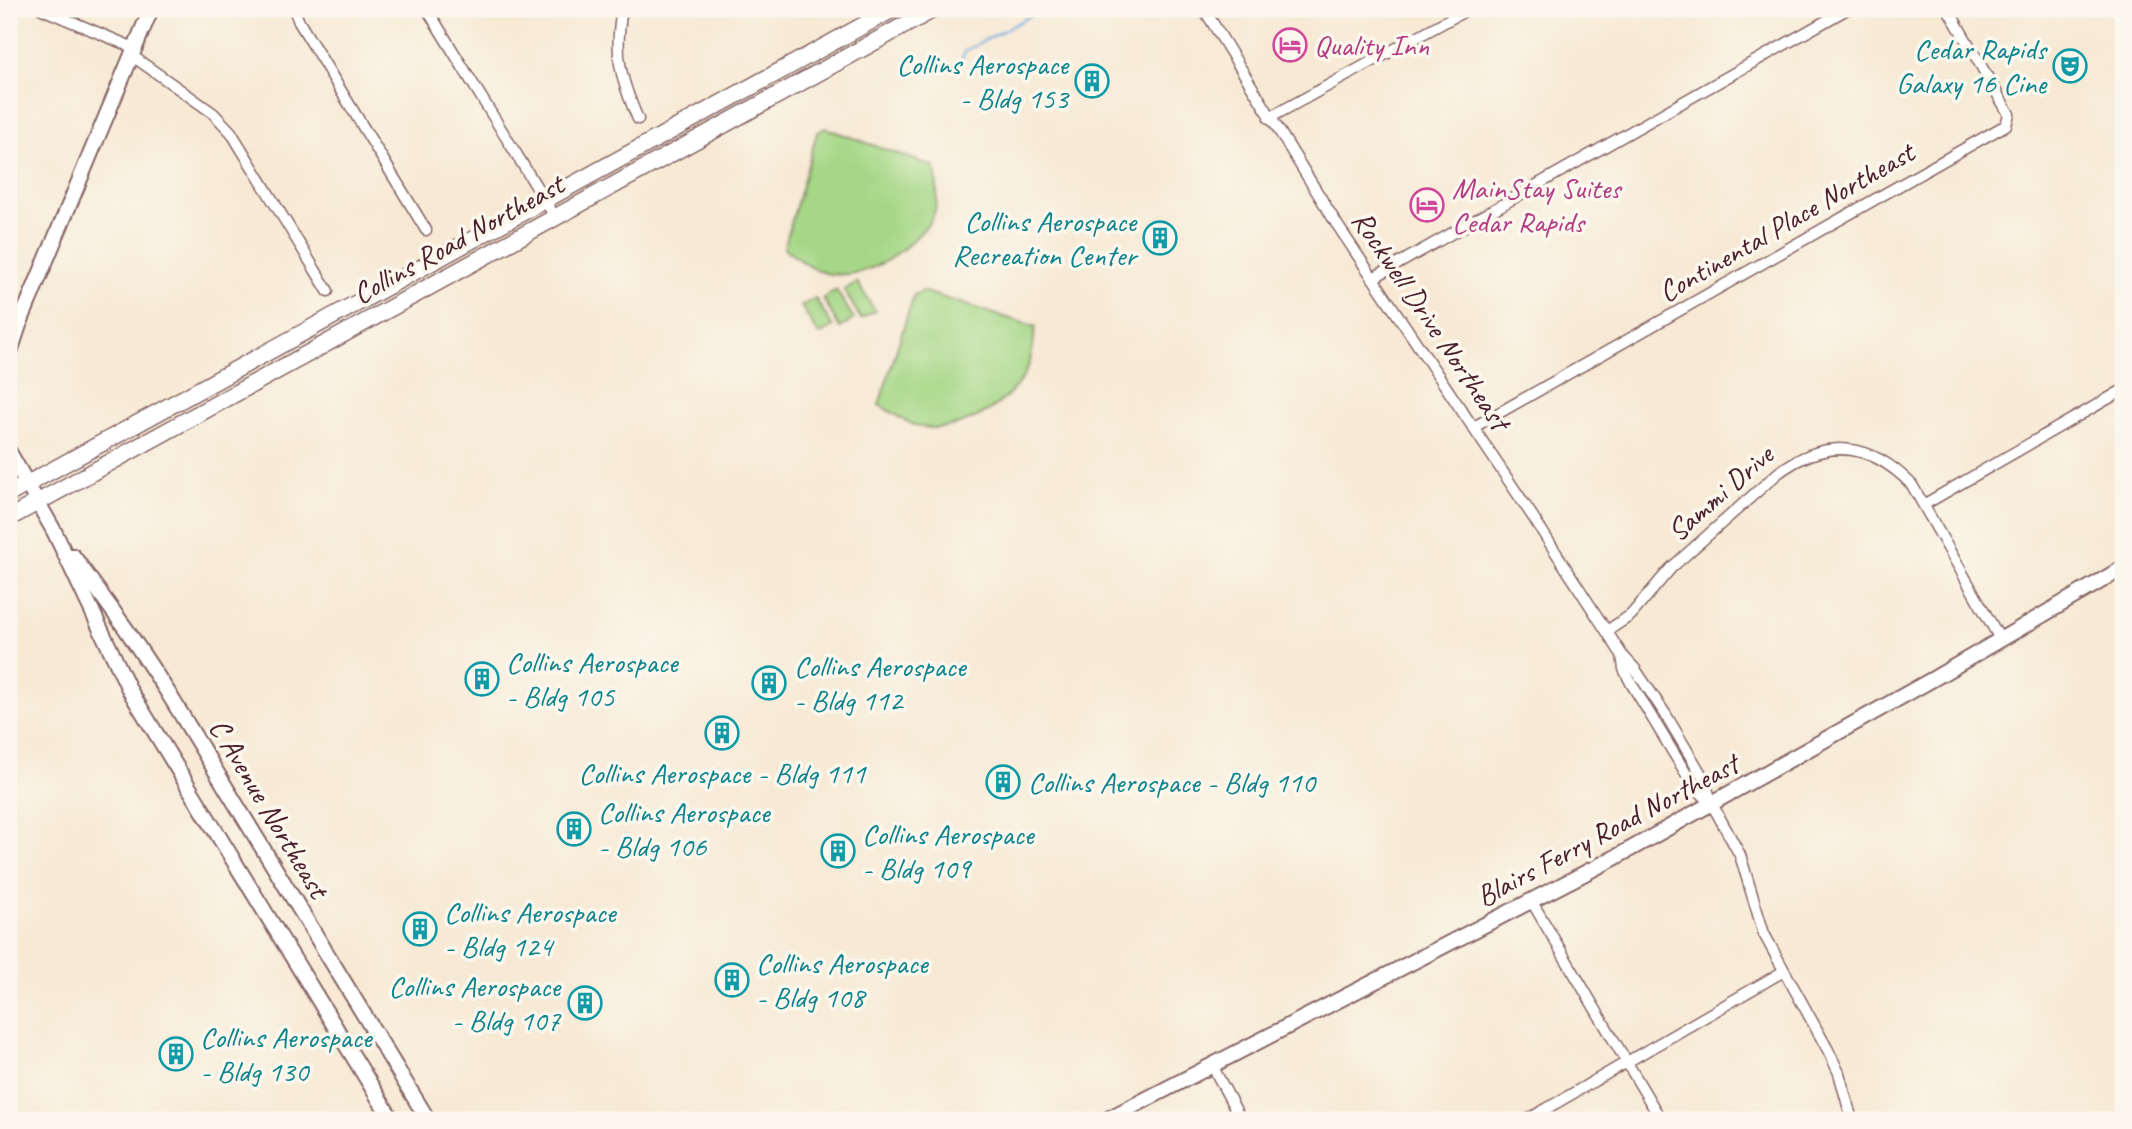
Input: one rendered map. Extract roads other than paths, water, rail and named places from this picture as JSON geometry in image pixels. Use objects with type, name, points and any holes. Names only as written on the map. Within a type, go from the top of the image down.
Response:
[{"type":"highway","name":"Collins Road Northeast","points":[[9,494],[893,9]]},
{"type":"highway","name":"Collins Road Northeast","points":[[9,518],[934,9]]},
{"type":"main road","points":[[9,355],[19,325],[151,9]]},
{"type":"main road","name":"C Avenue Northeast","points":[[9,452],[54,530],[167,691],[428,1120]]},
{"type":"main road","name":"C Avenue Northeast","points":[[54,530],[130,691],[393,1120]]},
{"type":"main road","name":"Blairs Ferry Road Northeast","points":[[1106,1120],[1532,902],[1712,804],[2123,568]]},
{"type":"street","points":[[42,9],[133,51],[213,113],[231,132],[328,291]]},
{"type":"street","points":[[294,9],[299,22],[426,230]]},
{"type":"street","points":[[622,9],[620,75],[638,119]]},
{"type":"street","name":"Rockwell Drive Northeast","points":[[1204,9],[1269,118],[1607,631],[1622,655],[1624,669],[1631,684],[1693,785],[1712,804],[1740,855],[1764,933],[1839,1073],[1852,1120]]},
{"type":"street","points":[[1269,118],[1468,9]]},
{"type":"street","points":[[1373,278],[1847,9]]},
{"type":"street","name":"Continental Place Northeast","points":[[1474,427],[2006,125],[2009,114],[1948,9]]},
{"type":"street","points":[[431,10],[555,217]]},
{"type":"street","points":[[1925,504],[2123,390]]},
{"type":"street","name":"Sammi Drive","points":[[1607,631],[1631,615],[1671,568],[1796,459],[1817,451],[1840,449],[1860,451],[1880,458],[1898,470],[1912,485],[2000,639]]},
{"type":"street","points":[[1532,902],[1661,1120]]},
{"type":"street","points":[[1527,1120],[1784,971]]},
{"type":"street","points":[[1213,1066],[1241,1120]]},
{"type":"waterway","points":[[957,71],[965,51],[1043,9]]},
{"type":"place","name":"Quality Inn","points":[[1290,45]]},
{"type":"place","name":"Cedar Rapids Galaxy 16 Cine","points":[[2070,66]]},
{"type":"place","name":"Collins Aerospace - Bldg 153","points":[[1092,81]]},
{"type":"place","name":"MainStay Suites Cedar Rapids","points":[[1427,205]]},
{"type":"place","name":"Collins Aerospace Recreation Center","points":[[1160,238]]},
{"type":"place","name":"Collins Aerospace - Bldg 105","points":[[482,679]]},
{"type":"place","name":"Collins Aerospace - Bldg 112","points":[[769,683]]},
{"type":"place","name":"Collins Aerospace - Bldg 111","points":[[722,733]]},
{"type":"place","name":"Collins Aerospace - Bldg 110","points":[[1003,782]]},
{"type":"place","name":"Collins Aerospace - Bldg 106","points":[[574,829]]},
{"type":"place","name":"Collins Aerospace - Bldg 109","points":[[838,851]]},
{"type":"place","name":"Collins Aerospace - Bldg 124","points":[[420,929]]},
{"type":"place","name":"Collins Aerospace - Bldg 108","points":[[732,980]]},
{"type":"place","name":"Collins Aerospace - Bldg 107","points":[[585,1003]]},
{"type":"place","name":"Collins Aerospace - Bldg 130","points":[[176,1054]]}]
